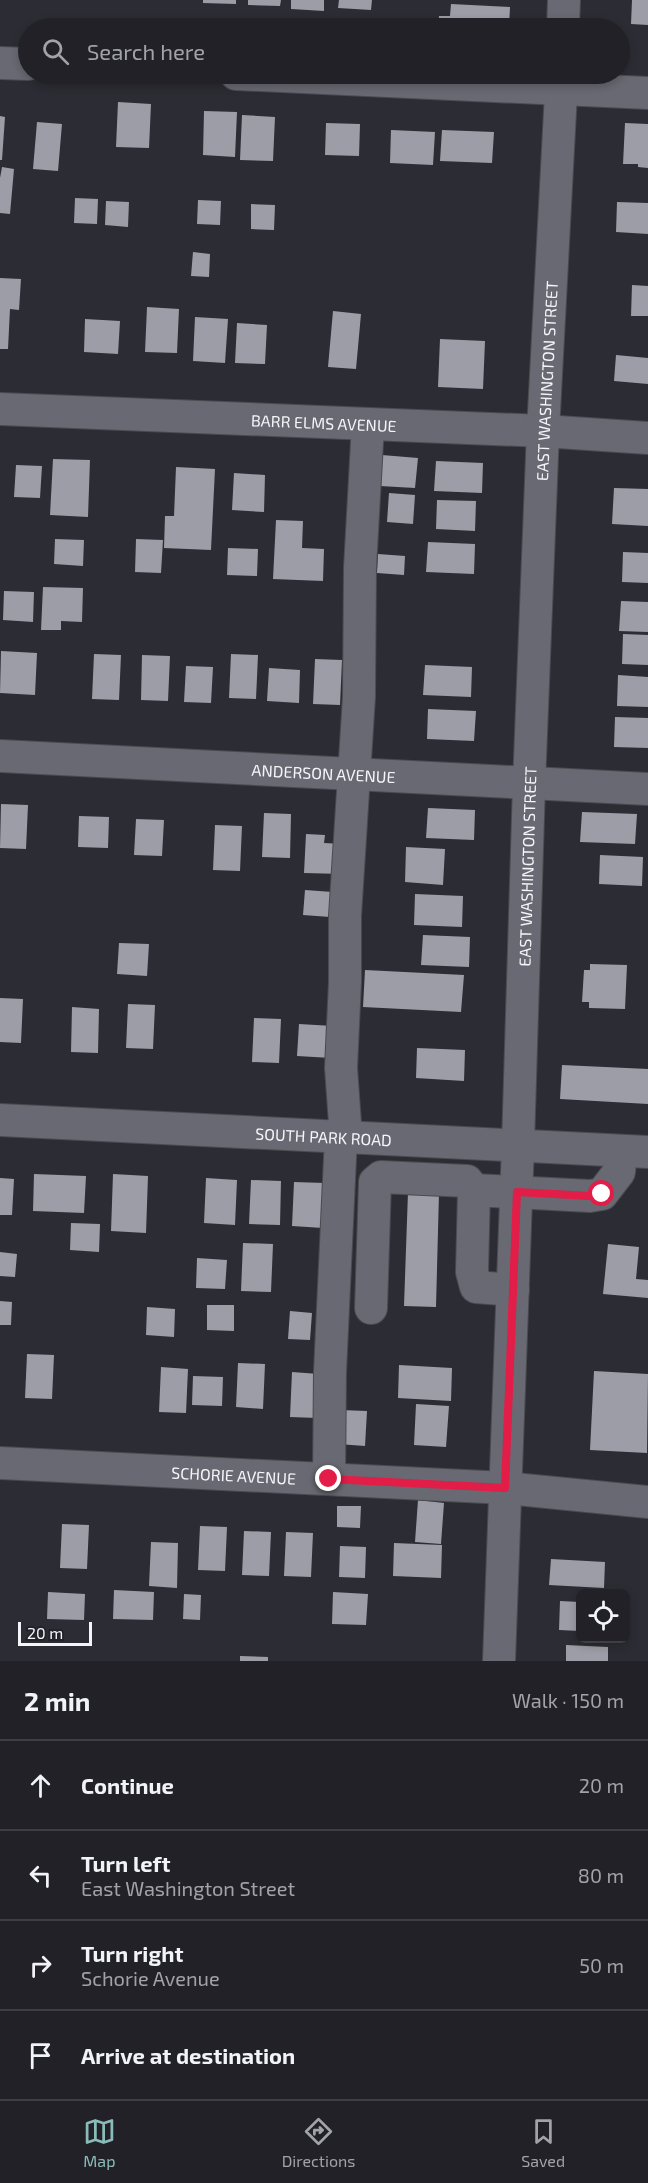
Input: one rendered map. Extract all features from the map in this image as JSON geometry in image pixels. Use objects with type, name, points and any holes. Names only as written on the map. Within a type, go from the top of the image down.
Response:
[{"type":"street","points":[[563,18],[564,0]]},
{"type":"street","points":[[0,63],[18,64]]},
{"type":"street","name":"EAST WASHINGTON STREET","points":[[499,1661],[543,432],[562,84]]},
{"type":"street","points":[[584,84],[648,93]]},
{"type":"street","name":"BARR ELMS AVENUE","points":[[0,409],[648,438]]},
{"type":"street","points":[[329,1479],[330,1372],[344,1137],[340,1068],[345,982],[345,916],[359,698],[360,568],[368,424]]},
{"type":"street","name":"ANDERSON AVENUE","points":[[0,756],[648,789]]},
{"type":"street","name":"SOUTH PARK ROAD","points":[[0,1120],[634,1151]]},
{"type":"street","points":[[430,1141],[430,1179]]},
{"type":"street","points":[[474,1190],[590,1196],[602,1194],[634,1151]]},
{"type":"street","points":[[371,1308],[375,1182],[381,1177],[467,1181],[474,1190],[472,1272],[476,1287],[513,1290]]},
{"type":"street","name":"SCHORIE AVENUE","points":[[0,1463],[505,1488],[648,1502]]},
{"type":"building","points":[[203,0],[236,0],[236,4],[203,3]]},
{"type":"building","points":[[248,0],[281,0],[280,6],[248,5]]},
{"type":"building","points":[[291,0],[324,0],[324,11],[291,9]]},
{"type":"building","points":[[339,0],[372,0],[371,10],[338,8]]},
{"type":"building","points":[[632,0],[648,0],[648,25],[631,24]]},
{"type":"building","points":[[451,4],[510,7],[509,18],[439,18],[439,16],[450,16]]},
{"type":"building","points":[[118,102],[151,104],[149,148],[116,147]]},
{"type":"building","points":[[204,111],[237,112],[235,157],[203,155]]},
{"type":"building","points":[[242,115],[275,117],[273,161],[240,160]]},
{"type":"building","points":[[0,116],[5,117],[2,160],[0,160]]},
{"type":"building","points":[[37,122],[62,124],[58,171],[33,169]]},
{"type":"building","points":[[326,123],[360,124],[359,156],[325,155]]},
{"type":"building","points":[[625,123],[648,124],[648,168],[638,167],[638,164],[623,164]]},
{"type":"building","points":[[391,130],[435,132],[433,165],[390,163]]},
{"type":"building","points":[[442,130],[494,132],[492,163],[440,161]]},
{"type":"building","points":[[2,167],[14,169],[10,214],[0,213]]},
{"type":"building","points":[[75,198],[98,199],[97,224],[74,223]]},
{"type":"building","points":[[198,200],[221,201],[220,225],[197,224]]},
{"type":"building","points":[[106,201],[129,202],[128,227],[105,225]]},
{"type":"building","points":[[617,202],[648,203],[648,234],[616,232]]},
{"type":"building","points":[[251,204],[275,205],[274,230],[251,229]]},
{"type":"building","points":[[193,252],[210,254],[209,277],[191,276]]},
{"type":"building","points":[[0,278],[21,279],[19,310],[10,309],[8,349],[0,349]]},
{"type":"building","points":[[632,285],[648,286],[648,316],[631,316]]},
{"type":"building","points":[[147,307],[179,309],[177,353],[145,352]]},
{"type":"building","points":[[333,311],[361,314],[356,369],[328,367]]},
{"type":"building","points":[[195,317],[228,319],[225,363],[193,361]]},
{"type":"building","points":[[85,319],[120,321],[118,354],[84,352]]},
{"type":"building","points":[[237,323],[267,325],[265,364],[235,363]]},
{"type":"building","points":[[440,339],[485,341],[483,389],[438,387]]},
{"type":"building","points":[[616,355],[648,358],[648,384],[614,381]]},
{"type":"building","points":[[382,455],[418,458],[415,488],[380,486]]},
{"type":"building","points":[[53,459],[90,460],[88,517],[50,515]]},
{"type":"building","points":[[436,461],[483,463],[482,493],[434,491]]},
{"type":"building","points":[[16,465],[42,466],[40,498],[14,497]]},
{"type":"building","points":[[176,467],[215,469],[211,550],[164,548],[165,516],[174,516]]},
{"type":"building","points":[[234,473],[265,475],[264,512],[232,510]]},
{"type":"building","points":[[614,488],[648,489],[648,526],[612,524]]},
{"type":"building","points":[[389,493],[415,495],[413,524],[387,522]]},
{"type":"building","points":[[437,500],[476,501],[475,531],[436,529]]},
{"type":"building","points":[[276,520],[303,521],[302,548],[324,549],[323,581],[273,579]]},
{"type":"building","points":[[55,539],[84,540],[83,566],[54,564]]},
{"type":"building","points":[[136,539],[163,540],[161,573],[135,572]]},
{"type":"building","points":[[428,542],[475,544],[474,574],[426,572]]},
{"type":"building","points":[[228,548],[258,549],[257,576],[227,575]]},
{"type":"building","points":[[623,552],[648,553],[648,583],[622,582]]},
{"type":"building","points":[[378,554],[405,556],[404,575],[377,573]]},
{"type":"building","points":[[43,587],[83,588],[82,622],[61,621],[61,630],[41,630]]},
{"type":"building","points":[[4,591],[34,592],[33,622],[3,620]]},
{"type":"building","points":[[621,601],[648,602],[648,632],[619,631]]},
{"type":"building","points":[[623,634],[648,635],[648,665],[622,664]]},
{"type":"building","points":[[1,651],[37,653],[35,695],[0,693]]},
{"type":"building","points":[[94,654],[121,655],[119,700],[92,699]]},
{"type":"building","points":[[231,654],[258,655],[256,699],[229,698]]},
{"type":"building","points":[[142,655],[170,656],[168,701],[141,700]]},
{"type":"building","points":[[315,659],[342,660],[340,705],[313,704]]},
{"type":"building","points":[[425,665],[472,667],[471,697],[423,695]]},
{"type":"building","points":[[186,666],[213,667],[211,703],[184,702]]},
{"type":"building","points":[[269,668],[300,670],[299,703],[267,701]]},
{"type":"building","points":[[618,675],[648,677],[648,707],[617,706]]},
{"type":"building","points":[[428,709],[476,711],[474,741],[427,739]]},
{"type":"building","points":[[615,717],[648,718],[648,748],[614,747]]},
{"type":"building","points":[[1,804],[28,805],[26,849],[0,848]]},
{"type":"building","points":[[428,808],[475,810],[474,840],[426,838]]},
{"type":"building","points":[[582,812],[637,814],[635,844],[580,842]]},
{"type":"building","points":[[264,813],[291,814],[290,858],[262,857]]},
{"type":"building","points":[[79,816],[109,817],[108,848],[78,847]]},
{"type":"building","points":[[136,819],[164,820],[162,856],[134,855]]},
{"type":"building","points":[[215,825],[242,826],[240,871],[213,870]]},
{"type":"building","points":[[306,834],[325,835],[324,843],[343,844],[342,874],[304,873]]},
{"type":"building","points":[[406,847],[445,849],[443,885],[405,882]]},
{"type":"building","points":[[600,855],[643,857],[642,886],[599,884]]},
{"type":"building","points":[[305,890],[333,892],[330,917],[303,915]]},
{"type":"building","points":[[415,894],[463,896],[462,927],[414,925]]},
{"type":"building","points":[[423,935],[470,937],[469,967],[421,965]]},
{"type":"building","points":[[119,943],[149,944],[147,976],[117,974]]},
{"type":"building","points":[[590,964],[627,965],[625,1009],[589,1008],[589,1002],[582,1002],[584,970],[590,970]]},
{"type":"building","points":[[365,970],[464,975],[461,1012],[363,1007]]},
{"type":"building","points":[[0,998],[23,999],[21,1043],[0,1042]]},
{"type":"building","points":[[128,1004],[155,1005],[153,1049],[126,1048]]},
{"type":"building","points":[[72,1007],[99,1009],[98,1053],[71,1052]]},
{"type":"building","points":[[254,1018],[281,1019],[279,1063],[252,1062]]},
{"type":"building","points":[[299,1024],[333,1026],[331,1058],[297,1056]]},
{"type":"building","points":[[417,1048],[465,1050],[464,1081],[416,1078]]},
{"type":"building","points":[[562,1065],[648,1069],[648,1104],[560,1099]]},
{"type":"building","points":[[34,1174],[86,1176],[84,1213],[33,1211]]},
{"type":"building","points":[[113,1174],[148,1176],[146,1233],[111,1231]]},
{"type":"building","points":[[0,1178],[14,1179],[12,1215],[0,1215]]},
{"type":"building","points":[[206,1178],[237,1180],[235,1225],[204,1223]]},
{"type":"building","points":[[251,1180],[281,1181],[280,1225],[249,1224]]},
{"type":"building","points":[[294,1182],[325,1183],[323,1228],[292,1226]]},
{"type":"building","points":[[408,1192],[439,1193],[436,1307],[404,1306]]},
{"type":"building","points":[[71,1223],[100,1224],[99,1252],[70,1250]]},
{"type":"building","points":[[243,1243],[273,1244],[271,1292],[241,1291]]},
{"type":"building","points":[[608,1244],[639,1247],[636,1279],[648,1280],[648,1298],[603,1294]]},
{"type":"building","points":[[0,1252],[17,1254],[15,1277],[0,1276]]},
{"type":"building","points":[[197,1258],[227,1260],[225,1289],[196,1288]]},
{"type":"building","points":[[0,1301],[12,1302],[11,1325],[0,1325]]},
{"type":"building","points":[[207,1305],[234,1305],[234,1331],[207,1330]]},
{"type":"building","points":[[147,1307],[175,1309],[174,1337],[146,1335]]},
{"type":"building","points":[[290,1311],[312,1313],[310,1340],[288,1339]]},
{"type":"building","points":[[27,1354],[54,1355],[52,1399],[25,1398]]},
{"type":"building","points":[[238,1363],[265,1364],[263,1409],[236,1407]]},
{"type":"building","points":[[399,1365],[452,1368],[451,1401],[398,1398]]},
{"type":"building","points":[[161,1367],[188,1369],[186,1413],[159,1412]]},
{"type":"building","points":[[594,1371],[648,1374],[647,1453],[590,1450]]},
{"type":"building","points":[[292,1372],[319,1374],[317,1418],[290,1417]]},
{"type":"building","points":[[193,1376],[223,1377],[222,1406],[192,1405]]},
{"type":"building","points":[[416,1404],[449,1406],[446,1447],[414,1445]]},
{"type":"building","points":[[340,1410],[367,1411],[365,1446],[338,1444]]},
{"type":"building","points":[[418,1500],[444,1503],[441,1544],[415,1542]]},
{"type":"building","points":[[337,1506],[361,1506],[360,1528],[337,1527]]},
{"type":"building","points":[[62,1524],[89,1525],[87,1569],[60,1568]]},
{"type":"building","points":[[200,1526],[227,1527],[225,1571],[198,1570]]},
{"type":"building","points":[[244,1531],[271,1532],[269,1576],[242,1575]]},
{"type":"building","points":[[286,1532],[313,1533],[311,1577],[284,1576]]},
{"type":"building","points":[[151,1542],[178,1543],[177,1588],[149,1586]]},
{"type":"building","points":[[394,1543],[442,1545],[441,1578],[393,1576]]},
{"type":"building","points":[[340,1546],[366,1547],[365,1578],[339,1577]]},
{"type":"building","points":[[551,1559],[605,1562],[604,1588],[549,1585]]},
{"type":"building","points":[[114,1590],[154,1592],[153,1620],[113,1619]]},
{"type":"building","points":[[48,1592],[85,1594],[84,1620],[47,1619]]},
{"type":"building","points":[[333,1592],[368,1594],[366,1625],[332,1624]]},
{"type":"building","points":[[184,1594],[201,1595],[200,1620],[183,1619]]},
{"type":"building","points":[[560,1601],[576,1602],[576,1631],[559,1630]]},
{"type":"building","points":[[566,1645],[608,1647],[608,1661],[566,1661]]},
{"type":"building","points":[[240,1656],[268,1657],[268,1661],[240,1661]]},
{"type":"route","points":[[329,1479],[505,1488],[517,1192],[590,1196],[602,1194]]}]
